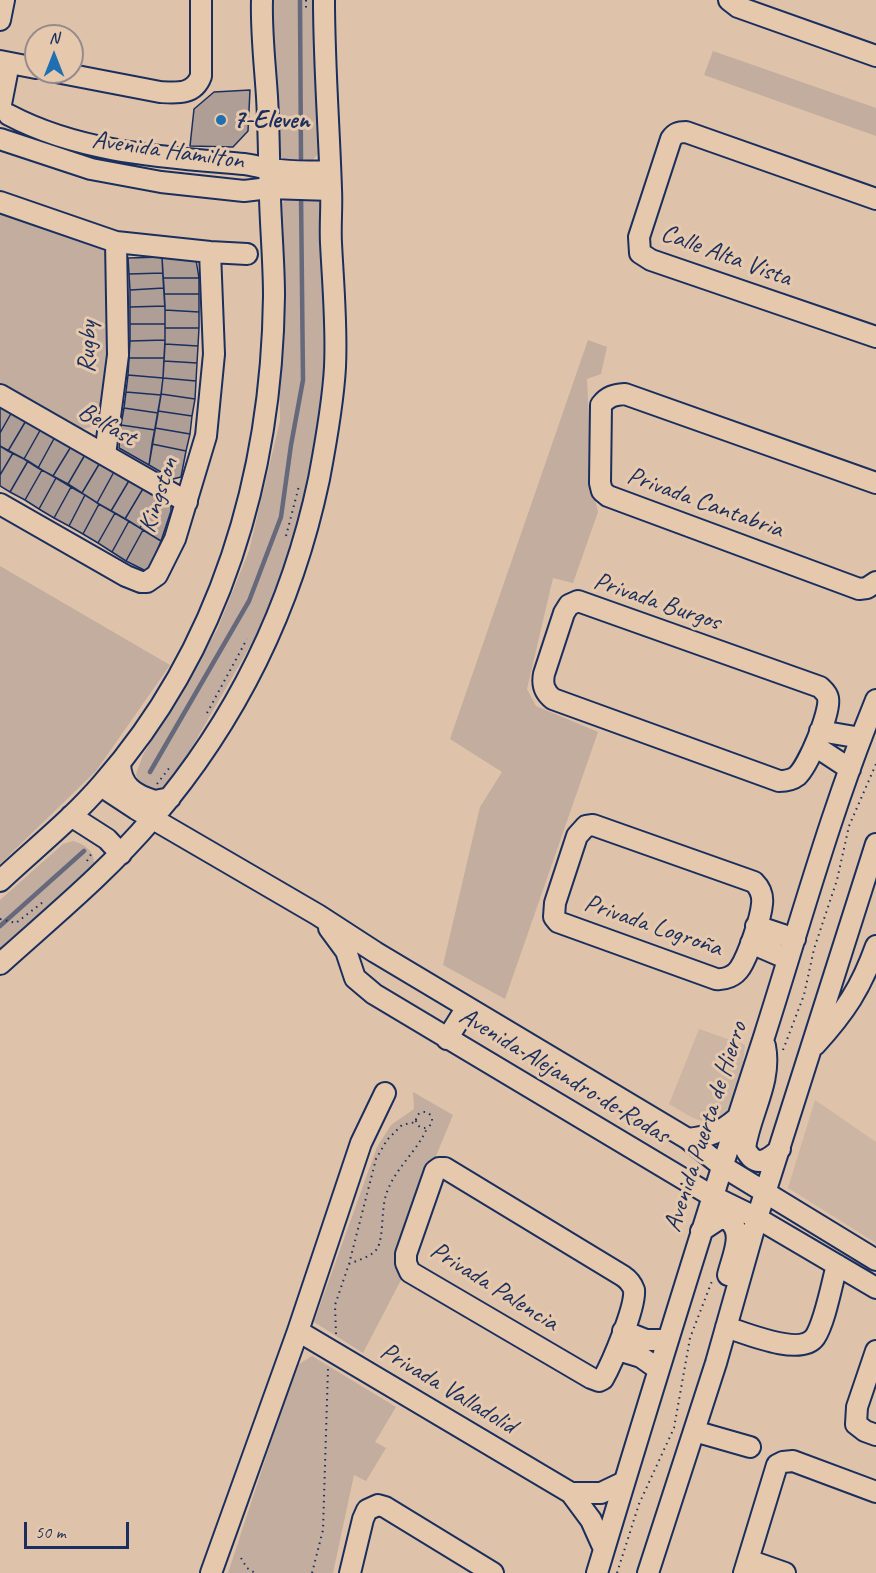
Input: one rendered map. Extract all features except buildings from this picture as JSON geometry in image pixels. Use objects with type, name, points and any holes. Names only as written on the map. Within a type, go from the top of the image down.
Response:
[{"type":"street","points":[[0,20],[4,0]]},
{"type":"street","points":[[84,77],[160,92],[176,93],[192,89],[201,76],[201,0]]},
{"type":"street","points":[[0,881],[101,786],[120,764],[174,687],[213,608],[233,556],[249,503],[263,432],[274,296],[262,0]]},
{"type":"street","points":[[0,964],[121,854],[197,763],[255,668],[278,617],[301,553],[327,438],[335,368],[324,0]]},
{"type":"street","points":[[729,0],[738,7],[876,56]]},
{"type":"street","points":[[0,139],[9,124],[3,107],[4,62],[24,66]]},
{"type":"street","name":"Avenida Hamilton","points":[[3,107],[29,126],[93,146],[165,158],[248,164],[270,179]]},
{"type":"street","name":"Calle Alta Vista","points":[[876,199],[686,132],[680,132],[671,139],[638,245],[640,253],[651,260],[876,337]]},
{"type":"street","name":"Avenida Hamilton","points":[[0,139],[91,169],[161,182],[244,192],[270,179],[331,180]]},
{"type":"street","points":[[0,202],[116,242],[247,254]]},
{"type":"street","name":"Rugby","points":[[105,455],[118,355],[116,242]]},
{"type":"street","name":"Kingston","points":[[0,504],[126,576],[147,582],[157,575],[175,539],[206,436],[214,354],[210,252]]},
{"type":"street","name":"Belfast","points":[[0,394],[187,502]]},
{"type":"street","name":"Privada Cantabria","points":[[876,483],[625,394],[614,394],[606,398],[601,405],[600,483],[602,491],[608,496],[859,588],[867,588],[876,582]]},
{"type":"street","name":"Privada Burgos","points":[[578,601],[820,687],[828,697],[828,706],[818,739],[796,777],[787,781],[779,781],[553,699],[545,690],[543,681],[568,605],[578,601]]},
{"type":"street","name":"Avenida Puerta de Hierro","points":[[597,1573],[736,1119],[850,769],[876,700]]},
{"type":"street","points":[[818,739],[861,738]]},
{"type":"street","points":[[818,739],[850,769]]},
{"type":"street","points":[[120,764],[120,775],[128,787],[155,801],[170,798]]},
{"type":"street","name":"Avenida Alejandro de Rodas","points":[[101,786],[152,819],[318,915],[375,952],[688,1139],[722,1166],[876,1260]]},
{"type":"street","points":[[71,816],[106,839],[121,854]]},
{"type":"street","name":"Privada Logroña","points":[[593,825],[747,878],[754,882],[761,892],[762,904],[754,934],[740,969],[722,980],[558,922],[555,917],[555,903],[577,836],[586,826],[593,825]]},
{"type":"street","points":[[648,1573],[694,1431],[757,1218],[876,844]]},
{"type":"street","name":"Avenida Alejandro de Rodas","points":[[318,915],[346,951],[355,978],[368,990],[712,1196],[757,1218],[876,1288]]},
{"type":"street","name":"Privada Logroña","points":[[754,934],[795,939]]},
{"type":"street","name":"Privada Logroña","points":[[754,934],[788,959]]},
{"type":"street","points":[[809,1052],[841,1017],[868,968],[876,946]]},
{"type":"street","points":[[351,968],[360,956],[367,952],[375,952]]},
{"type":"street","points":[[447,1039],[467,1007]]},
{"type":"street","points":[[764,1037],[767,1072],[745,1148],[748,1156],[757,1161],[768,1160],[780,1149]]},
{"type":"street","points":[[211,1573],[298,1331],[361,1143],[385,1093]]},
{"type":"street","points":[[688,1139],[706,1137],[722,1131],[736,1119]]},
{"type":"street","name":"Privada Palencia","points":[[445,1168],[628,1279],[634,1295],[621,1340],[603,1379],[596,1380],[410,1272],[406,1263],[406,1254],[437,1169],[445,1168]]},
{"type":"street","points":[[701,1231],[719,1219],[727,1219],[736,1228],[738,1235],[721,1305],[724,1333]]},
{"type":"street","points":[[724,1333],[788,1346],[804,1345],[815,1338],[837,1265]]},
{"type":"street","name":"Privada Valladolid","points":[[298,1331],[572,1493],[591,1520],[604,1549]]},
{"type":"street","points":[[621,1340],[667,1340]]},
{"type":"street","points":[[621,1340],[658,1369]]},
{"type":"street","points":[[876,1352],[857,1407],[856,1424],[876,1435]]},
{"type":"street","points":[[694,1431],[750,1447]]},
{"type":"street","points":[[785,1573],[746,1567],[777,1465],[794,1461],[876,1492]]},
{"type":"street","points":[[572,1493],[601,1493],[624,1482]]},
{"type":"street","points":[[350,1573],[363,1519],[367,1510],[378,1505],[493,1573]]},
{"type":"path","points":[[0,919],[16,923]]},
{"type":"path","points":[[349,1264],[374,1253],[379,1246],[386,1195],[395,1175],[432,1123],[432,1115],[421,1112],[416,1122]]},
{"type":"path","points":[[416,1122],[420,1127],[427,1128]]},
{"type":"path","points":[[312,1573],[323,1530],[328,1359],[336,1334],[335,1305],[349,1264],[376,1159],[387,1140],[402,1125],[416,1122]]},
{"type":"path","points":[[241,1558],[247,1568],[255,1573]]},
{"type":"shaded area","points":[[273,0],[316,0],[319,153],[309,164],[292,166],[277,154]]},
{"type":"shaded area","points":[[713,51],[876,108],[876,136],[704,75]]},
{"type":"shaded area","points":[[289,194],[308,194],[319,200],[323,213],[324,404],[301,509],[285,567],[264,622],[166,792],[141,792],[136,774],[143,755],[217,630],[249,551],[280,421],[278,210]]},
{"type":"shaded area","points":[[0,208],[100,244],[107,252],[110,345],[102,417],[92,427],[77,429],[0,386]]},
{"type":"shaded area","points":[[588,340],[607,347],[601,374],[587,379],[592,487],[598,512],[573,583],[553,578],[527,689],[536,706],[598,732],[505,999],[443,965],[480,807],[502,772],[450,739]]},
{"type":"shaded area","points":[[0,566],[170,665],[96,771],[0,864]]},
{"type":"shaded area","points":[[73,841],[91,852],[94,861],[93,872],[0,953],[0,900],[63,844]]},
{"type":"shaded area","points":[[699,1029],[745,1045],[743,1063],[731,1106],[722,1118],[709,1124],[669,1104]]},
{"type":"shaded area","points":[[413,1092],[453,1115],[396,1252],[402,1278],[363,1353],[314,1322],[377,1147],[391,1125],[414,1109]]},
{"type":"shaded area","points":[[815,1100],[876,1142],[876,1243],[788,1188]]},
{"type":"shaded area","points":[[312,1356],[396,1407],[375,1442],[386,1448],[366,1481],[354,1475],[333,1573],[228,1573],[296,1366]]},
{"type":"waterway","points":[[300,0],[301,161]]},
{"type":"waterway","points":[[150,772],[249,601],[281,517],[303,380],[301,194]]},
{"type":"waterway","points":[[0,926],[84,851]]},
{"type":"place","name":"7-Eleven","points":[[221,120]]}]
